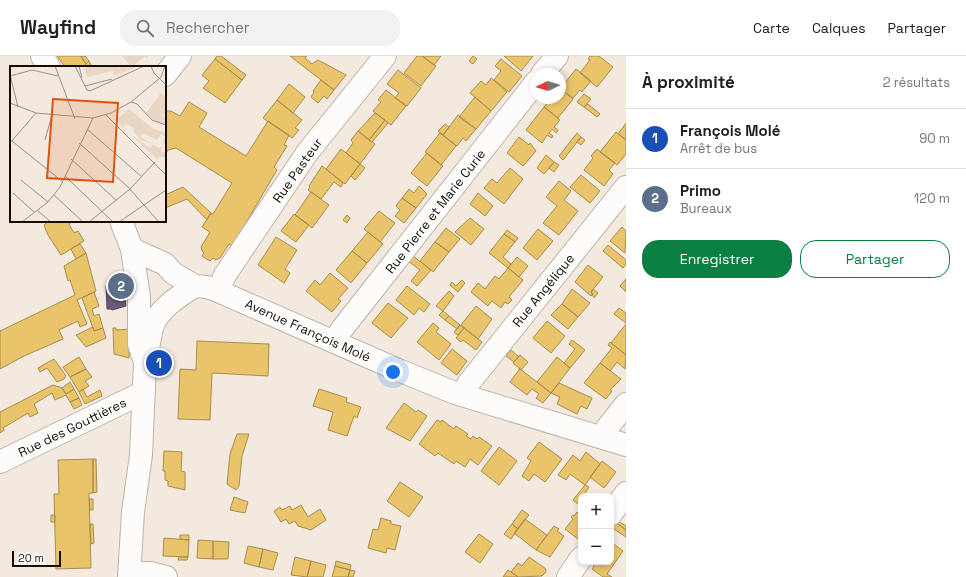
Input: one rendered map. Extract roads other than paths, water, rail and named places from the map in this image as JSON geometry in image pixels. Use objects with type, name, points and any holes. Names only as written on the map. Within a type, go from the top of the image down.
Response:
[{"type":"street","points":[[42,56],[48,66]]},
{"type":"street","points":[[166,74],[180,56]]},
{"type":"street","name":"Rue Pasteur","points":[[218,291],[225,275],[307,153],[385,56]]},
{"type":"street","points":[[547,68],[557,56]]},
{"type":"street","name":"Rue Pierre et Marie Curie","points":[[335,341],[342,329],[530,90]]},
{"type":"street","name":"Rue Angélique","points":[[465,396],[468,384],[626,187]]},
{"type":"street","points":[[121,222],[132,249],[139,297],[139,344],[144,360]]},
{"type":"street","name":"Avenue François Molé","points":[[132,249],[165,264],[173,273],[195,286],[207,287],[218,291],[396,369],[465,396],[626,445]]},
{"type":"street","points":[[135,274],[140,267],[155,260]]},
{"type":"street","points":[[170,304],[176,284],[173,273]]},
{"type":"street","points":[[166,577],[150,573],[129,575],[133,512],[141,455],[144,360],[152,327],[170,304],[195,286]]},
{"type":"street","points":[[139,297],[148,305],[170,304]]},
{"type":"street","name":"Rue des Gouttières","points":[[0,462],[144,392]]},
{"type":"street","points":[[604,438],[607,428],[626,404]]},
{"type":"street","points":[[614,510],[626,493]]},
{"type":"street","points":[[568,577],[578,562]]},
{"type":"place","name":"Primo","points":[[121,286]]},
{"type":"place","name":"François Molé","points":[[159,363]]}]
